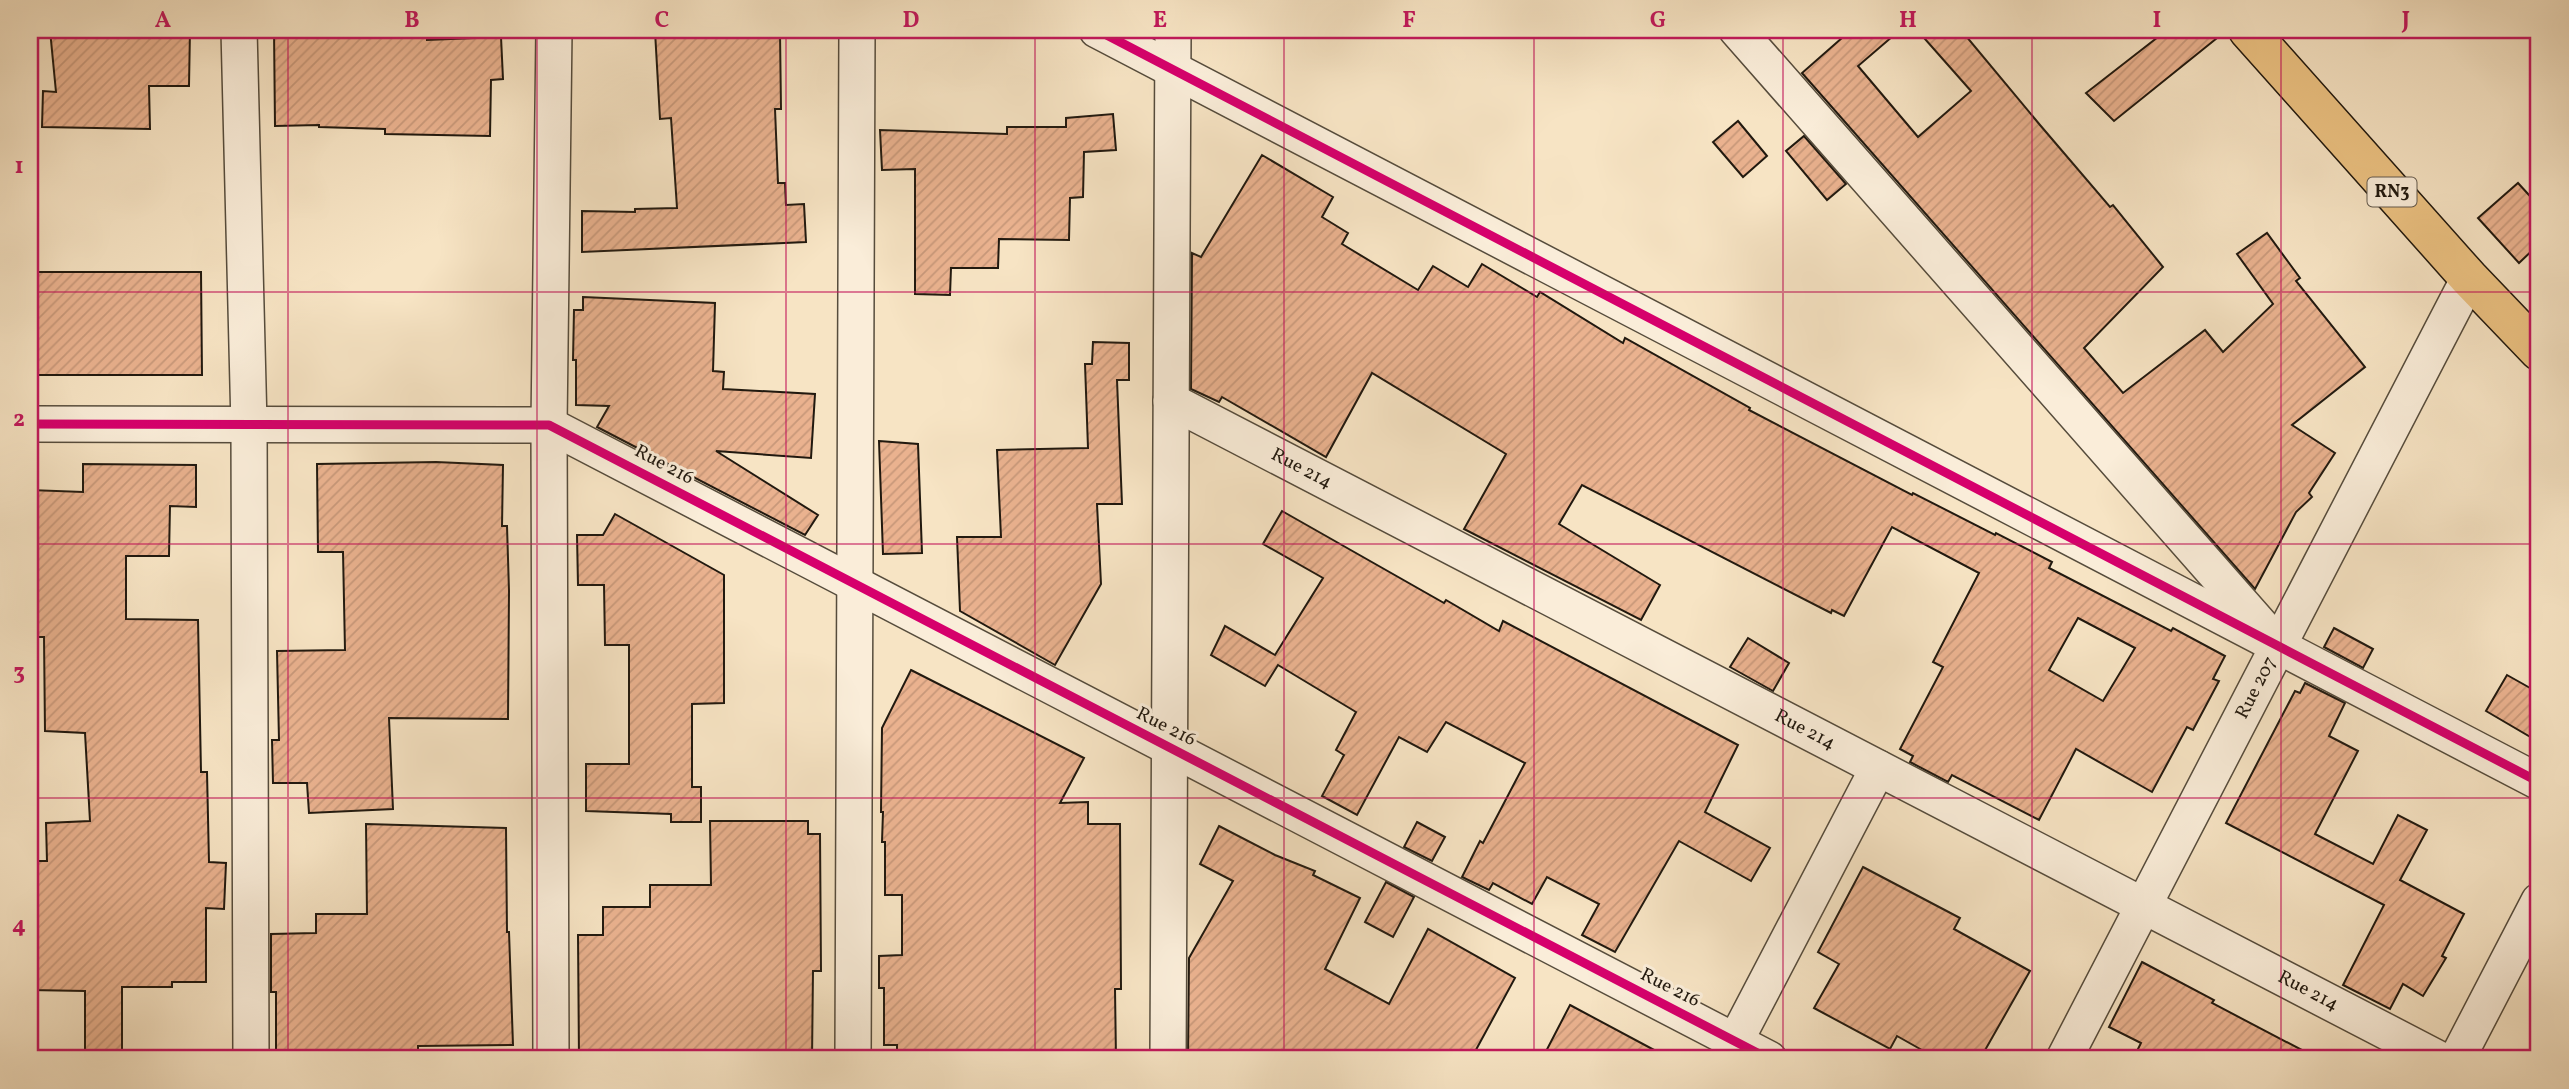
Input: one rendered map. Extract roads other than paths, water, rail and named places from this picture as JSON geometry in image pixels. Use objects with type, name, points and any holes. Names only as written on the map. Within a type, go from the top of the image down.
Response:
[{"type":"highway","name":"RN3","points":[[2248,30],[2469,278],[2539,351]]},
{"type":"street","points":[[239,30],[249,425],[251,1059]]},
{"type":"street","points":[[551,1059],[549,425],[554,30]]},
{"type":"street","points":[[853,1059],[857,30]]},
{"type":"street","points":[[1097,30],[2539,782]]},
{"type":"street","points":[[1168,1059],[1173,30]]},
{"type":"street","points":[[1737,30],[2278,646]]},
{"type":"street","name":"Rue 207","points":[[2064,1059],[2469,278]]},
{"type":"street","name":"Rue 214","points":[[1171,401],[2439,1059]]},
{"type":"street","points":[[30,424],[549,425]]},
{"type":"street","name":"Rue 216","points":[[549,425],[1170,749],[1731,1051],[1769,1059]]},
{"type":"street","points":[[1731,1051],[1878,768]]},
{"type":"street","points":[[2457,1059],[2539,901]]}]
